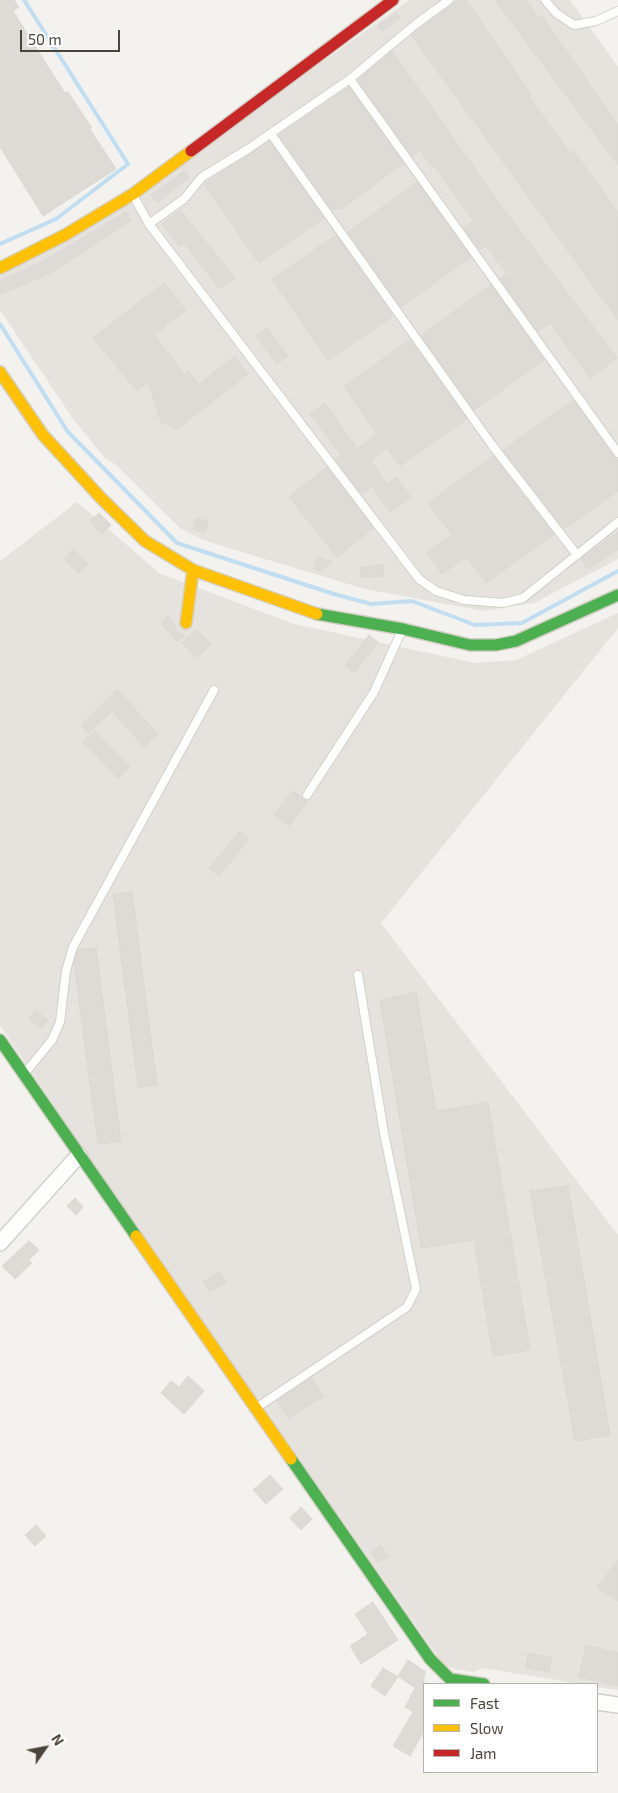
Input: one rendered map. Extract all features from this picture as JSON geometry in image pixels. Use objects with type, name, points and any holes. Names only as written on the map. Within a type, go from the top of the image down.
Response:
[{"type":"street","points":[[0,268],[66,235],[132,194],[393,0]]},
{"type":"street","points":[[0,372],[43,435],[101,498],[145,541],[193,570],[308,612],[403,629],[470,645],[496,645],[516,641],[618,595]]},
{"type":"street","points":[[186,623],[193,570]]},
{"type":"street","points":[[0,1040],[430,1660],[450,1679],[477,1683]]},
{"type":"street","points":[[0,1243],[79,1155]]},
{"type":"street","points":[[598,1702],[618,1706]]},
{"type":"lane","points":[[149,224],[184,199],[202,178],[350,79],[416,24],[449,0]]},
{"type":"lane","points":[[545,0],[556,13],[574,25],[596,21],[618,11]]},
{"type":"lane","points":[[350,79],[618,453]]},
{"type":"lane","points":[[270,134],[492,446],[577,556]]},
{"type":"lane","points":[[132,194],[149,224],[419,579],[436,591],[464,600],[503,603],[523,598],[618,522]]},
{"type":"lane","points":[[307,795],[374,692],[403,629]]},
{"type":"lane","points":[[23,1074],[52,1040],[60,1022],[66,971],[73,948],[214,690]]},
{"type":"lane","points":[[256,1408],[407,1307],[416,1290],[384,1133],[358,975]]},
{"type":"shaded area","points":[[409,0],[570,0],[618,67],[618,559],[534,603],[483,611],[365,589],[203,540],[181,529],[115,464],[105,458],[74,420],[0,310],[0,273],[138,194]]},
{"type":"shaded area","points":[[77,502],[159,573],[294,624],[475,663],[516,660],[618,613],[618,628],[381,923],[618,1235],[618,1690],[598,1687],[598,1683],[575,1683],[482,1668],[473,1672],[444,1665],[115,1196],[0,1025],[0,561]]},
{"type":"building","points":[[0,0],[14,0],[19,7],[13,11],[65,93],[68,92],[92,128],[90,129],[116,169],[43,216],[0,147]]},
{"type":"building","points":[[458,0],[466,0],[531,94],[528,95],[571,154],[574,151],[618,212],[618,320],[411,35]]},
{"type":"building","points":[[495,0],[526,0],[540,19],[542,16],[618,125],[618,165]]},
{"type":"building","points":[[396,13],[400,18],[382,31],[378,26]]},
{"type":"building","points":[[392,51],[499,203],[617,358],[590,378],[550,323],[538,332],[500,279],[507,274],[486,246],[480,250],[464,228],[474,221],[435,167],[433,168],[420,151],[412,156],[358,80]]},
{"type":"building","points":[[349,87],[403,163],[340,210],[338,208],[333,211],[279,135]]},
{"type":"building","points":[[269,141],[324,218],[259,263],[204,184]]},
{"type":"building","points":[[184,171],[189,177],[157,203],[151,195]]},
{"type":"building","points":[[417,182],[471,257],[401,307],[348,232]]},
{"type":"building","points":[[180,210],[235,278],[220,289],[185,244],[180,247],[162,224]]},
{"type":"building","points":[[126,212],[131,221],[52,272],[0,295],[0,280],[38,264]]},
{"type":"building","points":[[336,235],[393,316],[328,360],[272,279]]},
{"type":"building","points":[[164,283],[186,310],[154,335],[184,374],[188,371],[199,384],[235,356],[248,374],[177,429],[161,422],[148,382],[137,391],[93,338]]},
{"type":"building","points":[[491,285],[544,360],[474,410],[421,335]]},
{"type":"building","points":[[267,328],[288,356],[277,364],[256,336]]},
{"type":"building","points":[[410,340],[467,419],[400,466],[387,448],[371,461],[387,484],[396,477],[411,497],[390,512],[372,487],[362,494],[335,460],[341,455],[310,414],[325,403],[357,449],[377,434],[344,386]]},
{"type":"building","points":[[573,400],[618,461],[618,491],[563,528],[503,450]]},
{"type":"building","points":[[493,456],[554,534],[486,583],[467,557],[442,574],[427,552],[452,535],[428,503]]},
{"type":"building","points":[[327,467],[373,528],[337,557],[289,497]]},
{"type":"building","points":[[99,513],[111,525],[102,534],[90,521]]},
{"type":"building","points":[[196,518],[208,521],[205,533],[193,529]]},
{"type":"building","points":[[618,532],[618,550],[588,569],[581,558]]},
{"type":"building","points":[[73,549],[88,564],[78,573],[64,558]]},
{"type":"building","points":[[317,557],[332,562],[321,571],[313,569]]},
{"type":"building","points":[[383,565],[384,576],[361,578],[360,567]]},
{"type":"building","points":[[168,616],[178,632],[185,635],[177,641],[161,623]]},
{"type":"building","points":[[196,630],[211,644],[197,658],[182,643]]},
{"type":"building","points":[[369,635],[378,642],[354,673],[345,666]]},
{"type":"building","points":[[117,689],[158,734],[144,747],[112,711],[88,733],[81,725]]},
{"type":"building","points":[[94,731],[130,767],[118,778],[83,742]]},
{"type":"building","points":[[293,791],[308,802],[289,826],[274,814]]},
{"type":"building","points":[[240,831],[249,839],[219,876],[209,868]]},
{"type":"building","points":[[132,892],[157,1085],[138,1087],[113,894]]},
{"type":"building","points":[[96,948],[121,1141],[98,1144],[74,963],[78,950]]},
{"type":"building","points":[[416,992],[436,1111],[488,1102],[530,1350],[493,1356],[474,1240],[421,1248],[380,1000]]},
{"type":"building","points":[[35,1010],[48,1020],[42,1028],[29,1019]]},
{"type":"building","points":[[568,1186],[610,1435],[575,1441],[530,1191]]},
{"type":"building","points":[[75,1198],[83,1207],[76,1215],[67,1206]]},
{"type":"building","points":[[29,1241],[39,1250],[29,1260],[32,1263],[15,1279],[2,1266]]},
{"type":"building","points":[[219,1272],[226,1282],[210,1292],[203,1282]]},
{"type":"building","points":[[188,1376],[204,1391],[184,1414],[161,1393],[171,1381],[179,1387]]},
{"type":"building","points":[[311,1378],[324,1396],[288,1418],[277,1401]]},
{"type":"building","points":[[270,1475],[283,1489],[266,1504],[253,1490]]},
{"type":"building","points":[[301,1507],[312,1519],[301,1530],[290,1518]]},
{"type":"building","points":[[36,1525],[46,1536],[35,1546],[25,1535]]},
{"type":"building","points":[[381,1545],[388,1556],[378,1562],[371,1552]]},
{"type":"building","points":[[618,1560],[618,1601],[597,1587]]},
{"type":"building","points":[[373,1602],[398,1640],[361,1664],[350,1646],[368,1634],[355,1614]]},
{"type":"building","points":[[586,1645],[618,1653],[618,1686],[579,1677]]},
{"type":"building","points":[[528,1653],[552,1658],[549,1672],[526,1668]]},
{"type":"building","points":[[408,1660],[426,1672],[423,1683],[423,1733],[410,1756],[393,1746],[413,1712],[405,1707],[415,1688],[398,1676]]},
{"type":"building","points":[[383,1668],[398,1677],[385,1696],[371,1686]]},
{"type":"waterway","points":[[0,244],[56,219],[128,164],[24,0]]},
{"type":"waterway","points":[[0,324],[68,432],[177,543],[334,594],[371,604],[412,601],[475,625],[522,623],[618,571]]},
{"type":"traffic: fast","points":[[317,614],[403,629],[470,645],[496,645],[516,641],[618,595]]},
{"type":"traffic: fast","points":[[0,1040],[136,1236]]},
{"type":"traffic: fast","points":[[291,1459],[430,1659],[450,1679],[477,1683]]},
{"type":"traffic: slow","points":[[0,268],[65,235],[133,194],[191,151]]},
{"type":"traffic: slow","points":[[0,372],[43,435],[101,498],[145,541],[193,570],[317,614]]},
{"type":"traffic: slow","points":[[186,623],[193,570]]},
{"type":"traffic: slow","points":[[136,1236],[291,1459]]},
{"type":"traffic: jam","points":[[191,151],[393,0]]}]
